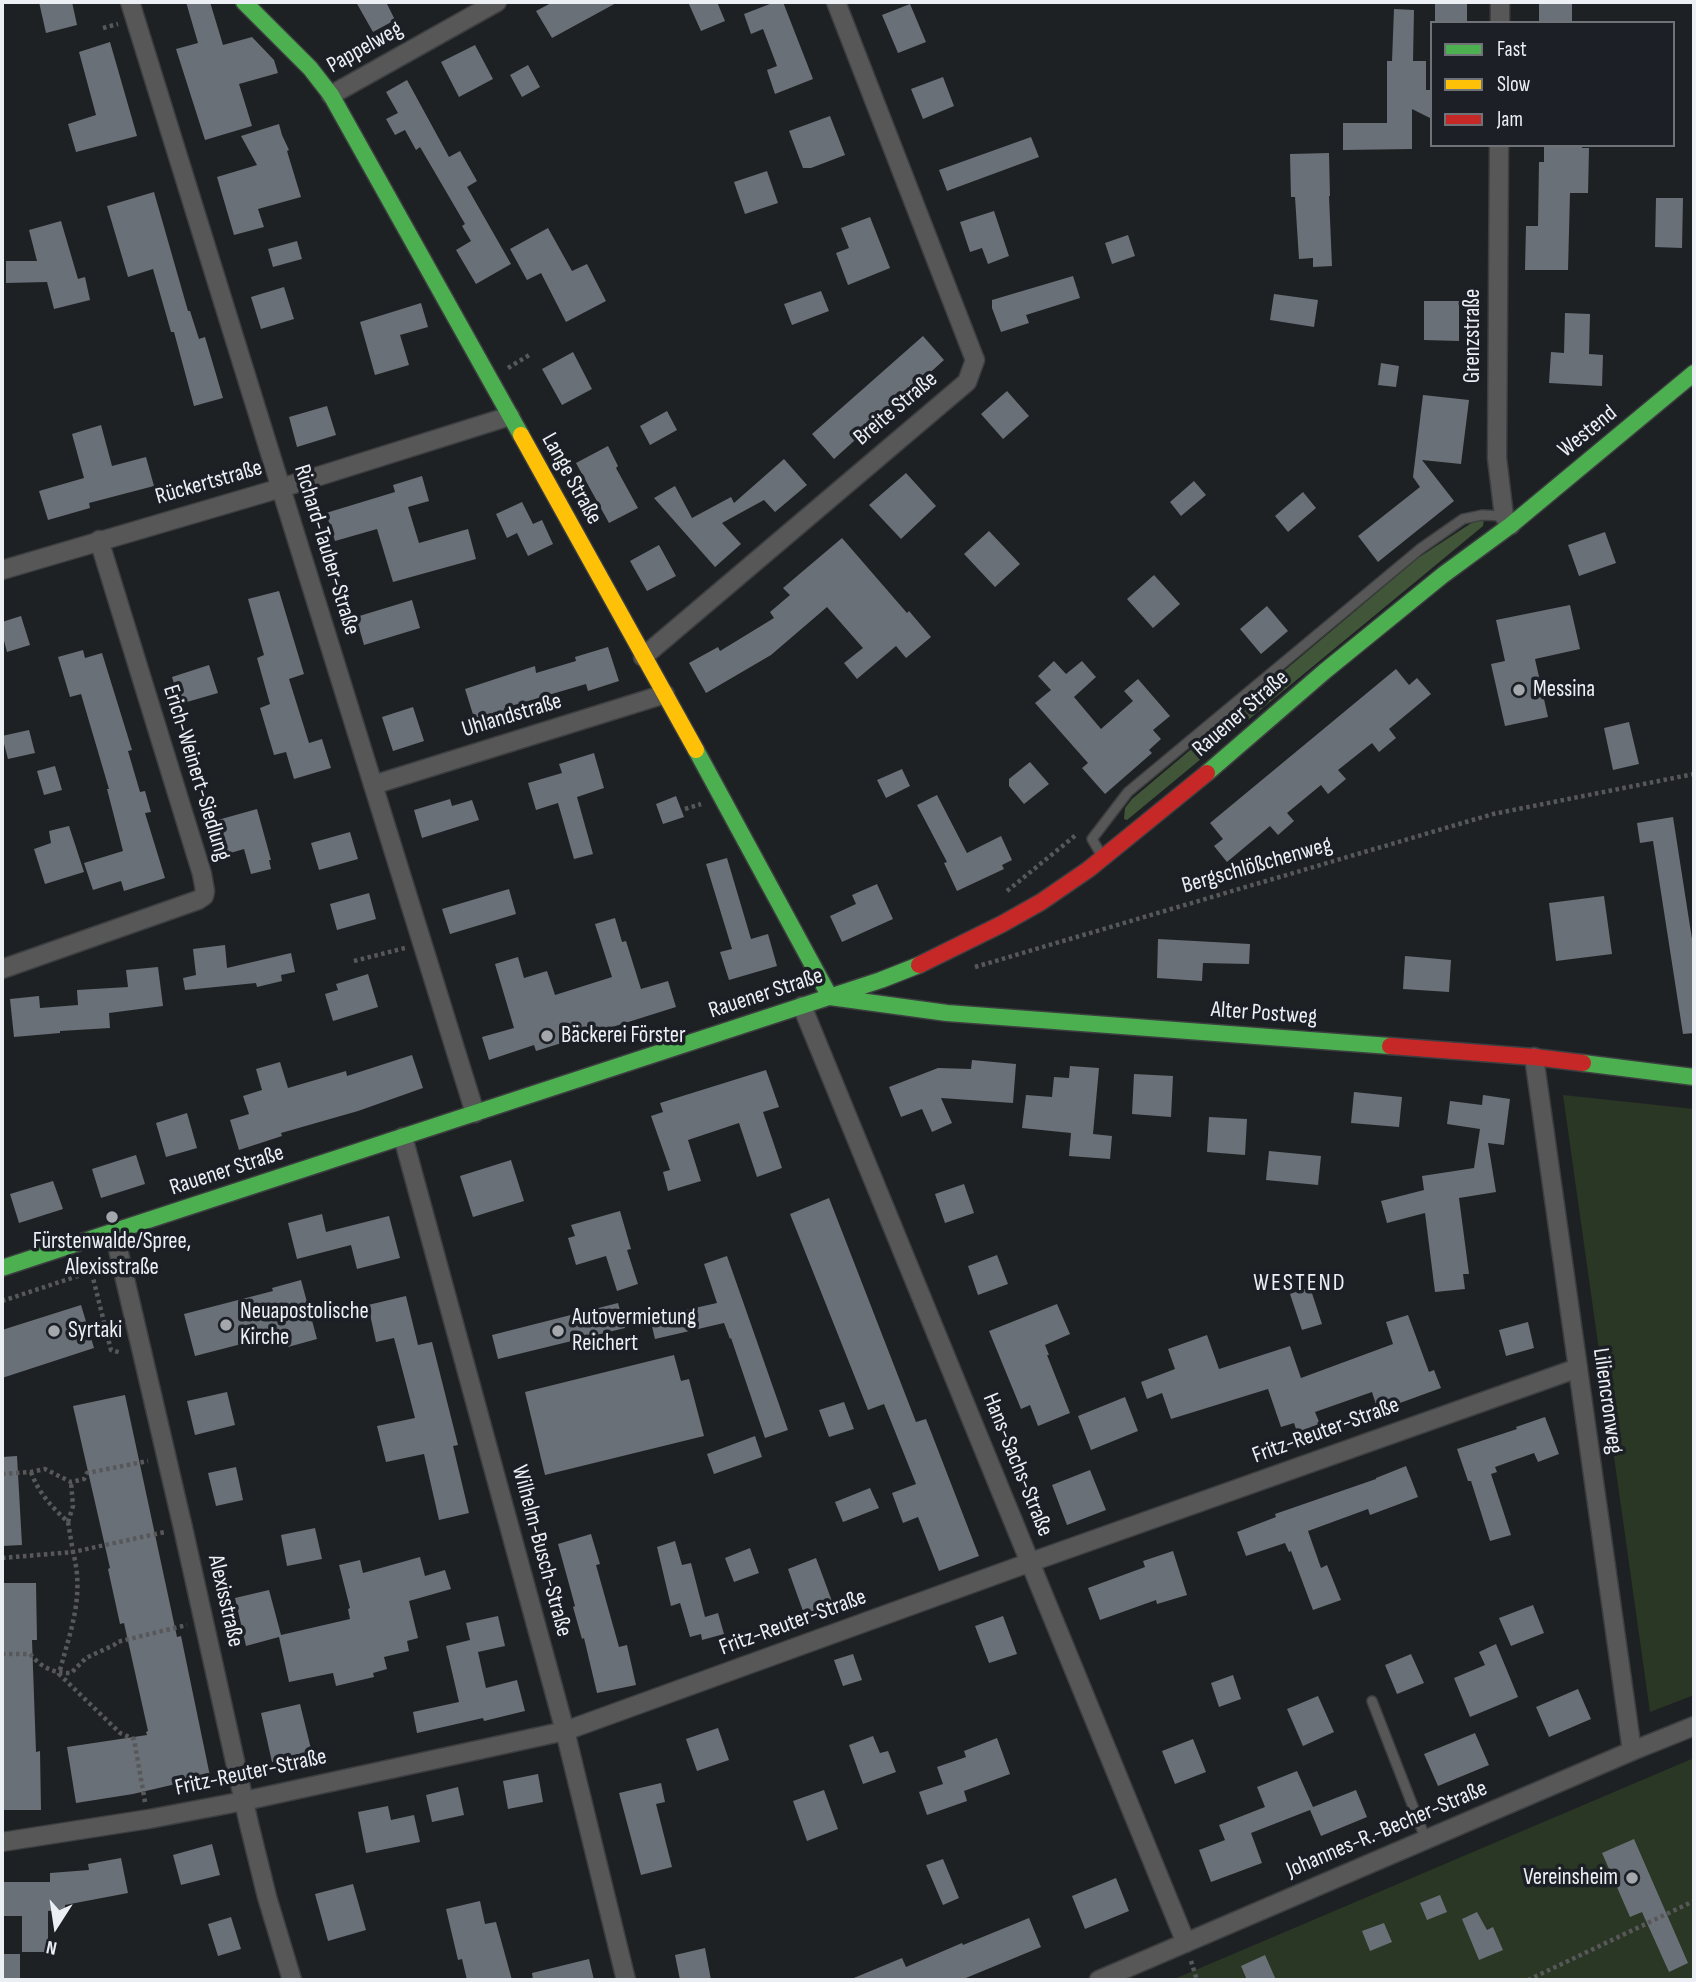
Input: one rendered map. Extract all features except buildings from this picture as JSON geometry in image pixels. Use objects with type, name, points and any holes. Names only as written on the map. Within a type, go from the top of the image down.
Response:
[{"type":"street","name":"Richard-Tauber-Straße","points":[[130,2],[475,1112]]},
{"type":"street","name":"Lange Straße","points":[[244,2],[310,68],[331,95],[665,694],[830,997]]},
{"type":"street","name":"Pappelweg","points":[[331,95],[497,2]]},
{"type":"street","name":"Breite Straße","points":[[643,657],[967,382],[975,360],[836,2]]},
{"type":"street","points":[[1500,2],[1500,21]]},
{"type":"street","name":"Grenzstraße","points":[[1499,147],[1497,458],[1507,520]]},
{"type":"street","name":"Westend","points":[[1443,575],[1507,520],[1694,374]]},
{"type":"street","name":"Rückertstraße","points":[[2,570],[281,488],[510,416]]},
{"type":"street","name":"Erich-Weinert-Siedlung","points":[[2,969],[204,897],[202,874],[99,540]]},
{"type":"street","name":"Rauener Straße","points":[[2,1268],[830,997],[926,962],[1041,902],[1103,857],[1179,797],[1325,671],[1443,575]]},
{"type":"street","name":"Uhlandstraße","points":[[373,785],[665,694]]},
{"type":"street","name":"Alter Postweg","points":[[830,997],[947,1013],[1534,1057],[1694,1077]]},
{"type":"street","name":"Hans-Sachs-Straße","points":[[802,1006],[1186,1943]]},
{"type":"street","name":"Liliencronweg","points":[[1534,1057],[1632,1751]]},
{"type":"street","name":"Wilhelm-Busch-Straße","points":[[404,1137],[565,1731],[626,1980]]},
{"type":"street","name":"Alexisstraße","points":[[114,1231],[244,1801],[267,1897],[292,1980]]},
{"type":"street","name":"Fritz-Reuter-Straße","points":[[2,1842],[244,1801],[565,1731],[1578,1368]]},
{"type":"street","name":"Johannes-R.-Becher-Straße","points":[[1099,1980],[1694,1726]]},
{"type":"lane","points":[[1103,857],[1092,839],[1128,792],[1420,549],[1463,519],[1482,515],[1507,520]]},
{"type":"lane","points":[[1372,1701],[1426,1840]]},
{"type":"path","name":"Bergschlößchenweg","points":[[965,970],[1493,814],[1694,774]]},
{"type":"path","points":[[1006,891],[1078,833]]},
{"type":"path","points":[[354,961],[423,943]]},
{"type":"path","points":[[2,1301],[83,1273],[90,1266],[121,1257]]},
{"type":"path","points":[[2,1474],[45,1469],[71,1482],[84,1479],[87,1473],[152,1460]]},
{"type":"path","points":[[31,1472],[36,1487],[68,1522]]},
{"type":"path","points":[[59,1674],[77,1603],[77,1570],[68,1522],[73,1506],[71,1482]]},
{"type":"path","points":[[2,1558],[72,1552],[183,1528]]},
{"type":"path","points":[[59,1674],[71,1673],[86,1658],[117,1642],[188,1625]]},
{"type":"path","points":[[2,1654],[30,1654],[38,1664],[59,1674],[120,1733],[134,1740],[149,1819]]},
{"type":"path","points":[[1528,1980],[1694,1901]]},
{"type":"green space","points":[[1484,519],[1483,526],[1127,820],[1124,819],[1125,808],[1132,799],[1418,558],[1473,522]]},
{"type":"green space","points":[[1563,1095],[1694,1109],[1694,1695],[1650,1712]]},
{"type":"green space","points":[[1694,1758],[1694,1980],[1172,1980]]},
{"type":"traffic: fast","points":[[244,2],[310,68],[331,95],[521,435]]},
{"type":"traffic: fast","points":[[1207,773],[1325,671],[1443,575],[1511,525],[1694,373]]},
{"type":"traffic: fast","points":[[696,750],[830,997],[947,1013],[1390,1046]]},
{"type":"traffic: fast","points":[[2,1268],[881,980],[919,965]]},
{"type":"traffic: fast","points":[[1583,1063],[1694,1077]]},
{"type":"traffic: slow","points":[[521,435],[696,750]]},
{"type":"traffic: jam","points":[[919,965],[1041,902],[1089,869],[1207,773]]},
{"type":"traffic: jam","points":[[1390,1046],[1583,1063]]},
{"type":"place","name":"Messina","points":[[1519,690]]},
{"type":"place","name":"Bäckerei Förster","points":[[547,1036]]},
{"type":"place","name":"Fürstenwalde/Spree, Alexisstraße","points":[[112,1217]]},
{"type":"place","name":"Neuapostolische Kirche","points":[[226,1325]]},
{"type":"place","name":"Syrtaki","points":[[54,1331]]},
{"type":"place","name":"Autovermietung Reichert","points":[[558,1331]]},
{"type":"place","name":"Vereinsheim","points":[[1632,1878]]},
{"type":"district","name":"WESTEND","points":[[1300,1284]]}]
